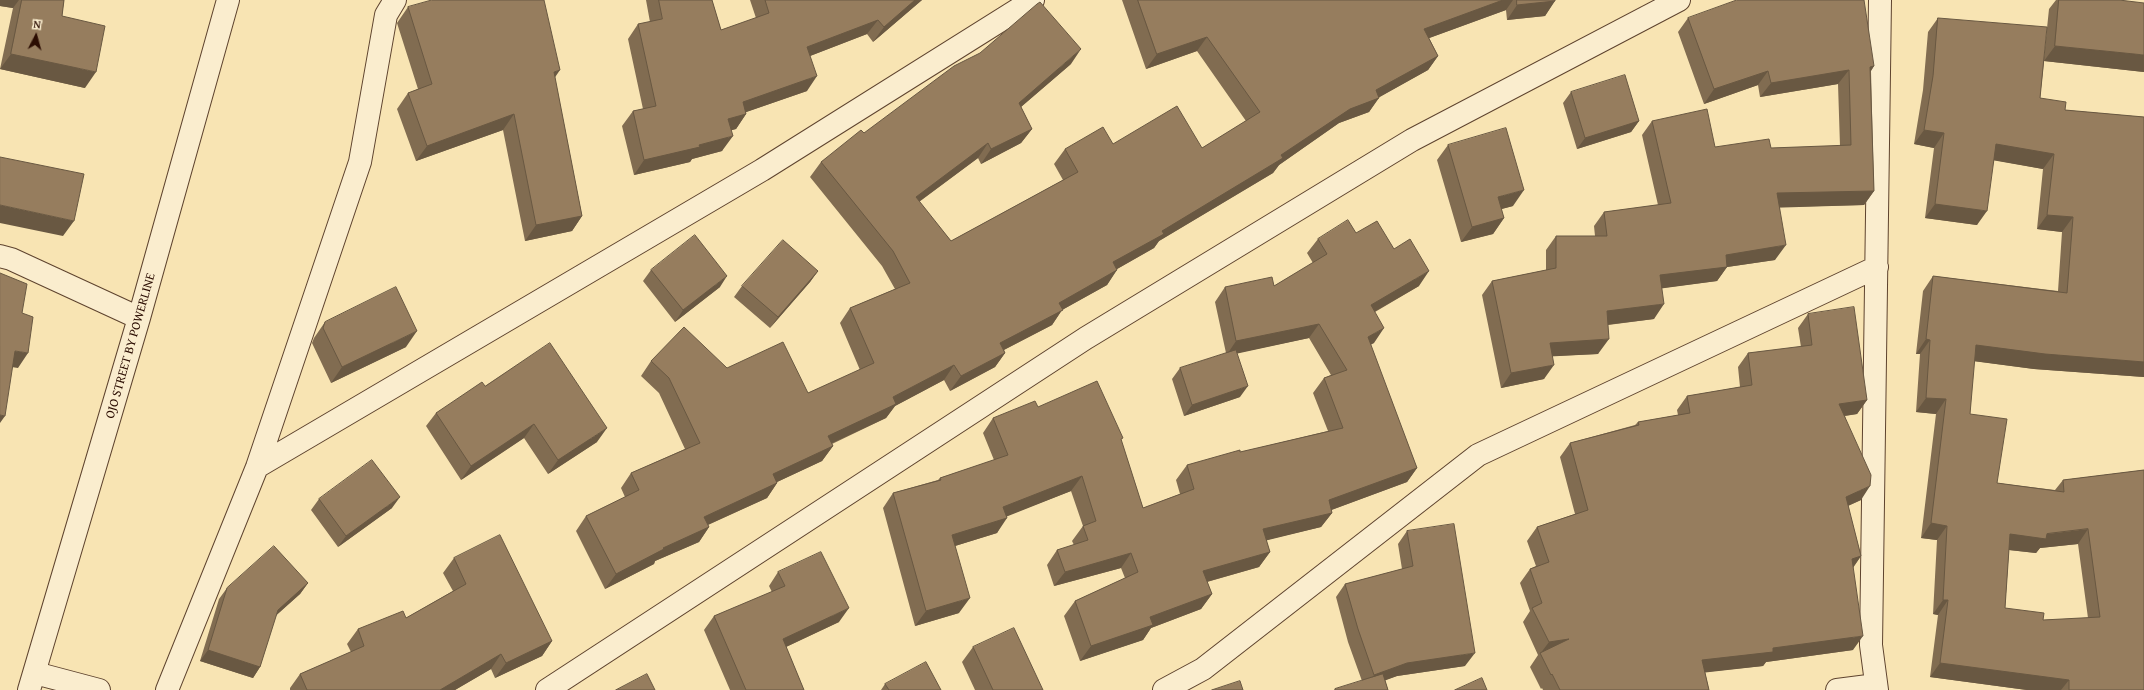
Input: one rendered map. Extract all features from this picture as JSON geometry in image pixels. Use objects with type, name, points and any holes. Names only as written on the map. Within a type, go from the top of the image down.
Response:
[{"type":"street","name":"OJO STREET BY POWERLINE","points":[[32,681],[139,318],[228,0]]},
{"type":"street","points":[[167,690],[257,467],[360,162],[386,15],[395,0]]},
{"type":"street","points":[[257,467],[755,174],[1033,0]]},
{"type":"street","points":[[547,690],[1093,334],[1412,140],[1679,0]]},
{"type":"street","points":[[1837,690],[1876,688],[1871,645],[1880,0]]},
{"type":"street","points":[[0,256],[11,258],[139,318]]},
{"type":"street","points":[[1164,690],[1203,669],[1478,455],[1877,267]]},
{"type":"street","points":[[32,681],[99,690]]},
{"type":"building","points":[[22,0],[64,0],[62,16],[105,26],[96,72],[11,54]]},
{"type":"building","points":[[432,0],[544,0],[560,70],[554,72],[582,216],[536,225],[514,114],[427,146],[408,93],[432,84],[408,7]]},
{"type":"building","points":[[659,0],[712,0],[721,30],[769,13],[765,0],[915,0],[884,27],[878,20],[807,47],[817,76],[743,102],[746,114],[728,119],[733,136],[699,145],[700,147],[644,160],[633,111],[656,106],[638,24],[662,19]]},
{"type":"building","points":[[1138,0],[1503,0],[1424,29],[1438,56],[1376,90],[1379,98],[1350,109],[1281,155],[1283,158],[1162,231],[1164,234],[1113,262],[1117,270],[1059,303],[1063,310],[1000,343],[1005,353],[961,376],[954,365],[893,397],[896,404],[828,436],[833,446],[773,474],[777,483],[704,517],[709,527],[663,548],[664,549],[616,574],[586,516],[639,490],[631,473],[700,443],[669,378],[651,361],[684,327],[727,368],[783,342],[808,393],[874,363],[850,308],[910,283],[893,251],[821,162],[861,130],[864,133],[954,66],[980,53],[1040,2],[1081,49],[1019,103],[1032,129],[991,149],[988,143],[916,197],[951,241],[1078,172],[1065,149],[1103,127],[1113,144],[1177,106],[1202,148],[1260,112],[1207,37],[1157,54]]},
{"type":"building","points":[[1517,0],[1555,0],[1555,1],[1517,5]]},
{"type":"building","points":[[1737,0],[1864,0],[1874,66],[1870,67],[1874,191],[1777,193],[1786,245],[1726,255],[1727,267],[1660,275],[1664,304],[1607,311],[1609,339],[1550,343],[1554,365],[1511,373],[1492,281],[1556,268],[1556,236],[1607,236],[1604,212],[1671,203],[1652,121],[1707,109],[1715,147],[1769,139],[1771,148],[1851,145],[1849,70],[1771,83],[1768,71],[1714,89],[1688,18]]},
{"type":"building","points":[[2059,0],[2119,0],[2144,3],[2144,55],[2055,46]]},
{"type":"building","points":[[1938,18],[2047,27],[2040,98],[2066,102],[2065,110],[2144,117],[2144,362],[2045,354],[1976,345],[1970,414],[2007,419],[1997,483],[2064,492],[2063,480],[2144,470],[2144,690],[2069,690],[2069,680],[1940,663],[1948,600],[1943,600],[1947,526],[1931,523],[1946,399],[1926,398],[1930,340],[1926,339],[1933,276],[2067,293],[2073,217],[2047,215],[2054,154],[1996,144],[1987,211],[1935,204],[1944,133],[1924,130],[1933,76]],"holes":[[[2088,529],[2100,617],[2043,620],[2044,613],[2005,608],[2010,534],[2046,539],[2047,534]]]},
{"type":"building","points":[[1625,75],[1639,121],[1585,138],[1571,92]]},
{"type":"building","points":[[1506,128],[1524,190],[1498,197],[1504,218],[1472,227],[1448,145]]},
{"type":"building","points":[[0,157],[84,174],[74,221],[0,205]]},
{"type":"building","points":[[1348,220],[1356,233],[1377,221],[1394,249],[1410,239],[1429,271],[1371,305],[1384,328],[1368,337],[1417,468],[1329,500],[1332,513],[1263,529],[1270,552],[1203,571],[1212,594],[1150,617],[1153,625],[1091,646],[1075,601],[1138,572],[1131,553],[1065,572],[1057,550],[1088,540],[1083,526],[1096,521],[1082,476],[1003,507],[1007,518],[952,535],[970,598],[926,611],[893,493],[941,480],[940,478],[1008,455],[993,418],[1035,401],[1038,407],[1097,381],[1123,438],[1121,439],[1143,508],[1194,489],[1187,465],[1240,450],[1240,452],[1343,428],[1324,378],[1347,370],[1319,324],[1236,341],[1225,287],[1272,277],[1274,286],[1327,254],[1318,239]]},
{"type":"building","points":[[695,235],[727,276],[683,310],[651,270]]},
{"type":"building","points":[[783,240],[818,271],[778,317],[742,286]]},
{"type":"building","points":[[0,273],[27,284],[22,313],[33,317],[28,353],[15,351],[5,416],[0,415]]},
{"type":"building","points":[[396,287],[417,331],[342,367],[323,328],[325,322]]},
{"type":"building","points":[[1854,307],[1867,400],[1839,404],[1871,475],[1870,486],[1846,497],[1861,556],[1852,559],[1863,636],[1773,648],[1773,652],[1702,660],[1709,690],[1560,690],[1540,653],[1569,639],[1549,642],[1532,608],[1542,603],[1530,569],[1549,562],[1537,527],[1588,510],[1570,443],[1639,425],[1638,422],[1690,413],[1687,396],[1752,385],[1748,353],[1812,345],[1808,314]]},
{"type":"building","points":[[550,343],[607,428],[558,460],[534,424],[471,466],[436,413],[482,382],[485,386]]},
{"type":"building","points":[[1236,350],[1248,386],[1192,405],[1180,368]]},
{"type":"building","points":[[372,460],[400,497],[346,536],[319,499]]},
{"type":"building","points":[[1454,524],[1475,653],[1407,663],[1374,675],[1358,629],[1345,584],[1413,566],[1407,531]]},
{"type":"building","points":[[500,535],[552,641],[506,663],[501,654],[440,690],[307,690],[300,674],[364,646],[358,629],[403,611],[406,618],[466,584],[454,558]]},
{"type":"building","points":[[274,546],[308,583],[278,610],[260,667],[208,650],[227,588]]},
{"type":"building","points":[[821,552],[849,608],[783,639],[804,690],[746,690],[714,616],[785,586],[778,572]]},
{"type":"building","points":[[1014,628],[1043,690],[993,690],[973,647]]},
{"type":"building","points":[[926,662],[941,690],[889,690],[885,684]]},
{"type":"building","points":[[647,674],[655,690],[616,690]]},
{"type":"building","points":[[1383,674],[1388,690],[1335,690],[1335,689]]},
{"type":"building","points":[[1482,678],[1487,690],[1455,690]]},
{"type":"building","points":[[1240,681],[1243,690],[1212,690]]}]
